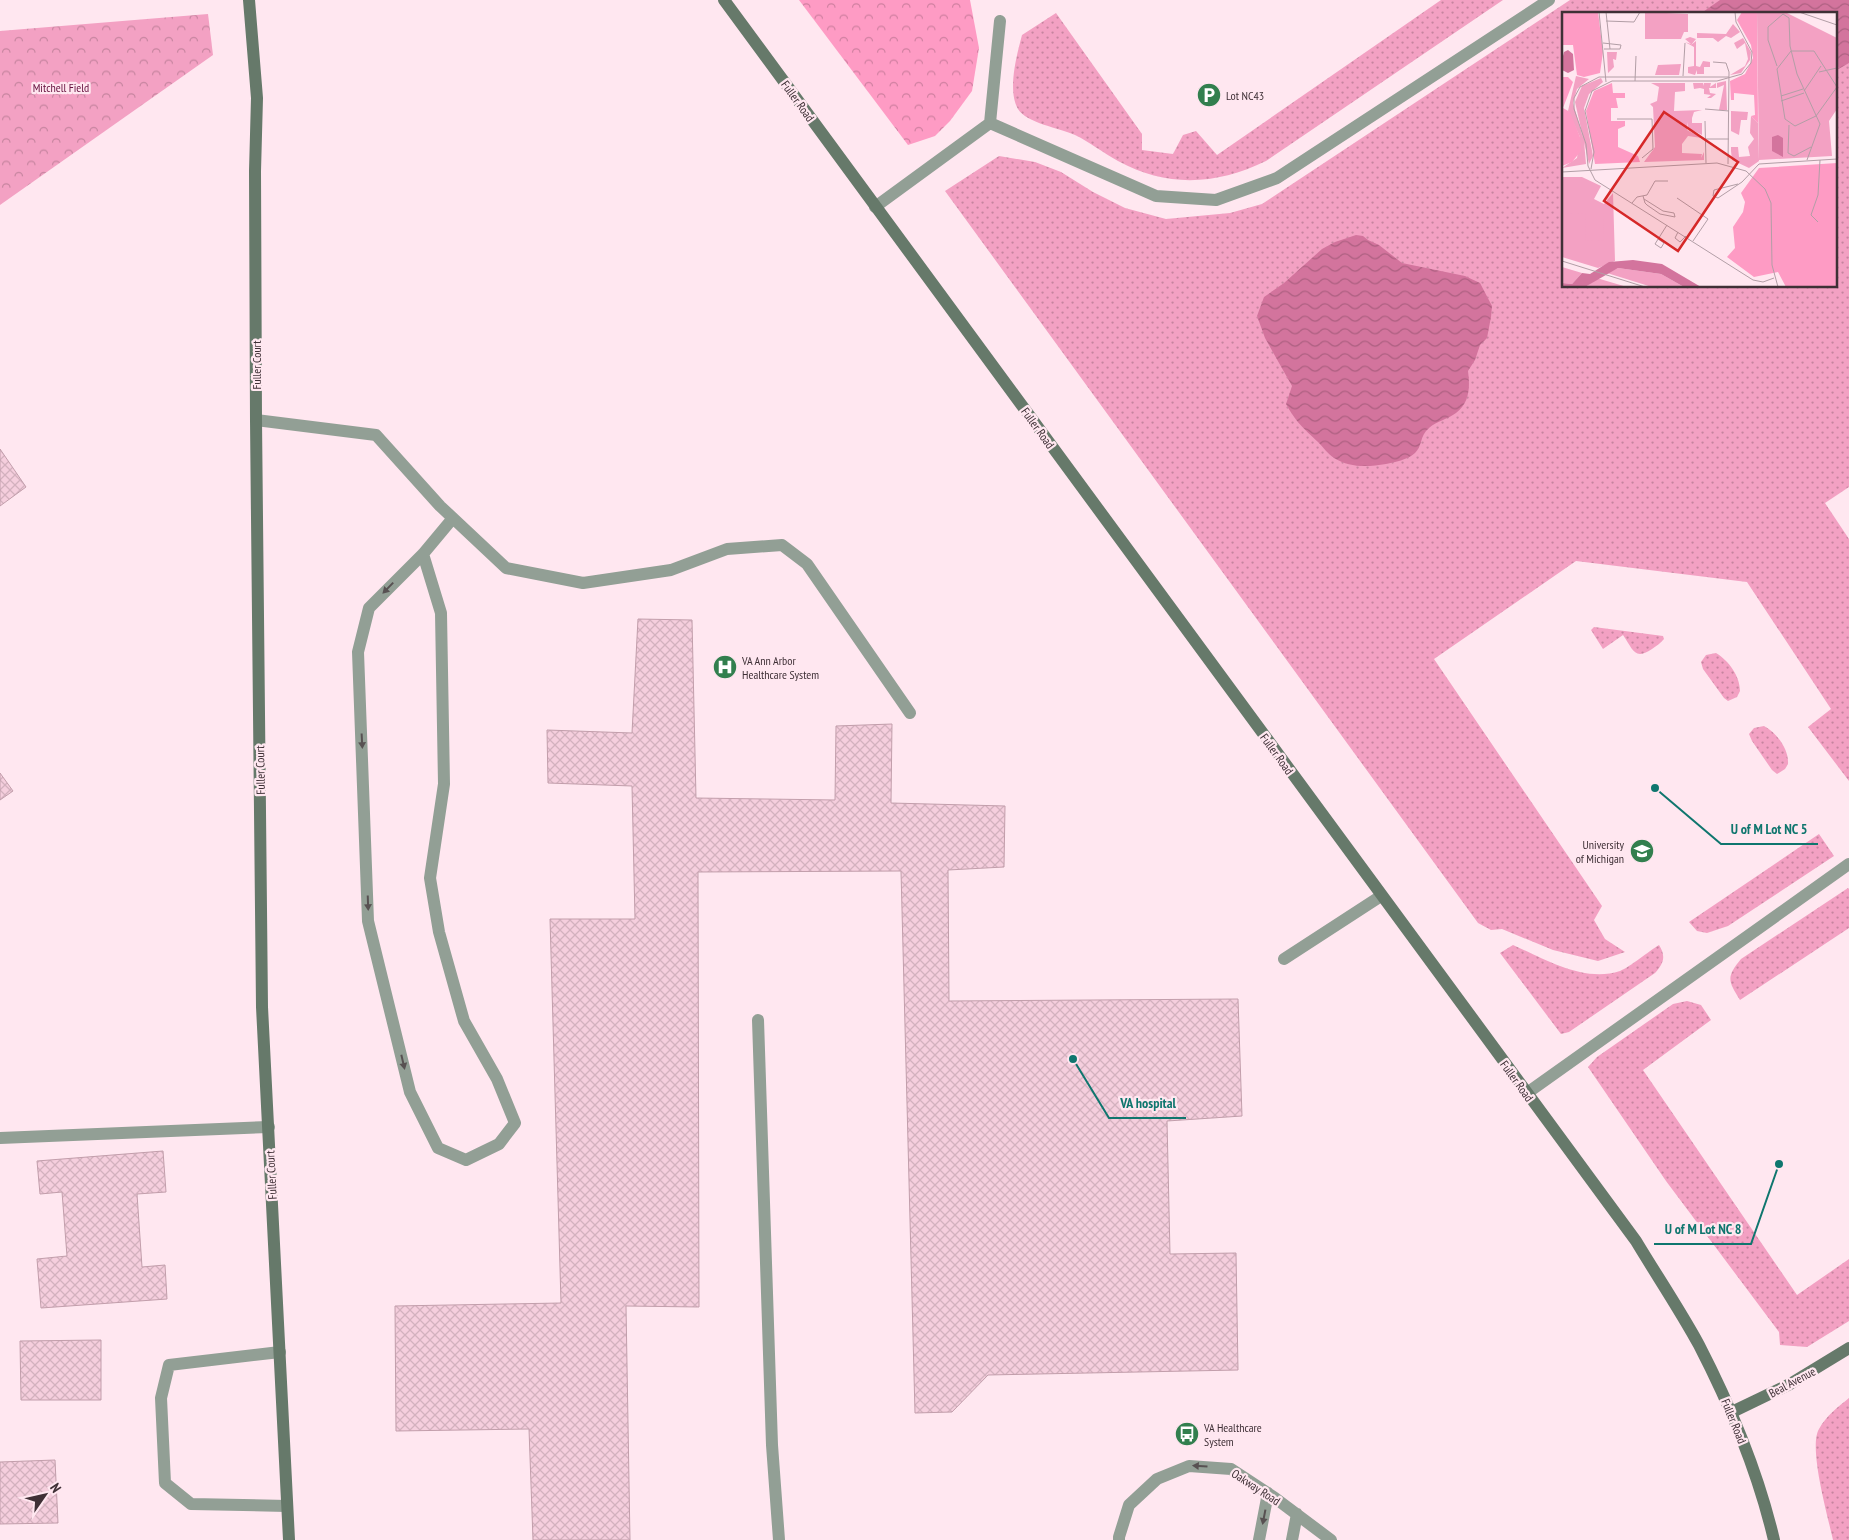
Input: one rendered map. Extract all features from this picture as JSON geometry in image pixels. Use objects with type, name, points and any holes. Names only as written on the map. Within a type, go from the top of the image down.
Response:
[{"type":"main road","name":"Fuller Court","points":[[249,0],[257,98],[255,171],[256,420],[262,1007],[289,1540]]},
{"type":"main road","name":"Fuller Road","points":[[724,0],[1636,1241],[1698,1344],[1732,1412],[1768,1514],[1774,1540]]},
{"type":"main road","name":"Beal Avenue","points":[[1732,1412],[1790,1384],[1849,1348]]},
{"type":"lane","points":[[990,123],[1156,196],[1216,200],[1277,178],[1549,0]]},
{"type":"lane","points":[[875,207],[990,123],[1000,21]]},
{"type":"lane","points":[[256,420],[376,436],[453,518],[506,568],[583,583],[671,570],[727,549],[782,545],[807,564],[910,713]]},
{"type":"lane","points":[[424,554],[440,613],[444,784],[430,878],[437,923],[464,1021],[497,1079],[515,1123],[499,1144],[466,1160],[438,1148],[410,1092],[368,921],[358,652],[369,608],[424,554],[453,518]]},
{"type":"lane","points":[[1527,1093],[1849,864]]},
{"type":"lane","points":[[1284,959],[1381,896]]},
{"type":"lane","points":[[758,1020],[772,1445],[780,1540]]},
{"type":"lane","points":[[0,1138],[269,1127]]},
{"type":"lane","points":[[280,1352],[169,1365],[161,1398],[165,1484],[191,1504],[287,1506]]},
{"type":"lane","name":"Oakway Road","points":[[1120,1540],[1119,1537],[1129,1506],[1157,1478],[1189,1466],[1231,1469],[1268,1493],[1331,1540]]},
{"type":"lane","points":[[1259,1540],[1268,1493]]},
{"type":"lane","points":[[1292,1540],[1297,1514]]},
{"type":"green space","points":[[799,0],[970,0],[979,48],[972,91],[950,121],[935,136],[908,145]]},
{"type":"green space","points":[[1441,0],[1503,0],[1266,161],[1229,175],[1211,179],[1173,179],[1136,170],[1069,132],[1028,118],[1018,109],[1015,101],[1013,92],[1014,72],[1022,35],[1056,13],[1142,134],[1142,150],[1173,154],[1183,135],[1196,131],[1217,155]]},
{"type":"green space","points":[[1570,0],[1849,0],[1849,487],[1825,503],[1849,539],[1849,781],[1808,727],[1831,709],[1747,582],[1576,561],[1434,659],[1602,906],[1594,920],[1605,939],[1625,952],[1598,961],[1553,950],[1502,929],[1491,930],[1478,923],[945,191],[999,156],[1035,162],[1061,172],[1093,192],[1125,208],[1166,219],[1230,213],[1262,204]]},
{"type":"green space","name":"Mitchell Field","points":[[208,14],[213,55],[0,205],[0,31]]},
{"type":"green space","points":[[1594,627],[1663,636],[1664,639],[1652,649],[1641,654],[1632,649],[1623,635],[1603,649],[1591,630]]},
{"type":"green space","points":[[1716,653],[1733,669],[1740,685],[1737,697],[1728,701],[1703,669],[1701,662],[1706,655]]},
{"type":"green space","points":[[1764,726],[1778,737],[1788,758],[1788,764],[1785,769],[1777,774],[1772,770],[1749,734],[1754,728]]},
{"type":"green space","points":[[1819,834],[1834,856],[1728,926],[1707,933],[1697,931],[1689,922]]},
{"type":"green space","points":[[1848,888],[1849,928],[1740,1000],[1730,979],[1733,970],[1741,959]]},
{"type":"green space","points":[[1513,945],[1551,963],[1579,972],[1593,974],[1620,971],[1659,945],[1663,953],[1663,959],[1655,973],[1569,1032],[1561,1034],[1500,953]]},
{"type":"green space","points":[[1687,1001],[1701,1005],[1711,1020],[1643,1070],[1797,1295],[1849,1259],[1849,1321],[1807,1347],[1780,1345],[1779,1332],[1666,1181],[1588,1067],[1597,1057],[1673,1004]]},
{"type":"green space","points":[[1849,1398],[1849,1540],[1833,1540],[1817,1466],[1816,1438],[1825,1420]]},
{"type":"water","points":[[1720,0],[1849,0],[1849,63],[1836,70],[1836,12],[1703,12]]},
{"type":"water","points":[[1356,235],[1363,236],[1379,245],[1402,263],[1465,276],[1480,283],[1492,306],[1487,338],[1480,345],[1475,360],[1468,371],[1468,394],[1461,409],[1429,428],[1419,447],[1412,455],[1405,459],[1373,466],[1346,464],[1334,458],[1297,420],[1286,404],[1292,386],[1265,338],[1257,316],[1264,297],[1284,283],[1322,249],[1335,242]]},
{"type":"building","points":[[0,449],[26,487],[0,506]]},
{"type":"building","points":[[638,619],[692,620],[696,798],[835,800],[836,726],[892,724],[891,803],[1005,806],[1004,867],[948,870],[949,1001],[1238,999],[1242,1116],[1167,1121],[1170,1254],[1236,1253],[1238,1370],[988,1375],[952,1412],[915,1413],[901,871],[698,872],[699,1307],[626,1306],[630,1540],[533,1540],[529,1429],[396,1431],[395,1306],[561,1303],[550,919],[635,919],[632,786],[548,783],[547,730],[632,733]]},
{"type":"building","points":[[0,773],[13,791],[0,800]]},
{"type":"building","points":[[163,1151],[166,1192],[137,1194],[142,1267],[165,1265],[167,1299],[41,1308],[37,1259],[67,1256],[62,1192],[40,1194],[37,1161]]},
{"type":"building","points":[[101,1340],[101,1400],[21,1400],[20,1341]]},
{"type":"building","points":[[55,1460],[58,1523],[0,1524],[0,1462]]},
{"type":"place","name":"Lot NC43","points":[[1209,95]]},
{"type":"place","name":"VA Ann Arbor Healthcare System","points":[[725,667]]},
{"type":"place","name":"U of M Lot NC 5","points":[[1655,788]]},
{"type":"place","name":"University of Michigan","points":[[1642,851]]},
{"type":"place","name":"VA hospital","points":[[1073,1059]]},
{"type":"place","name":"U of M Lot NC 8","points":[[1779,1164]]},
{"type":"place","name":"VA Healthcare System","points":[[1187,1434]]}]
